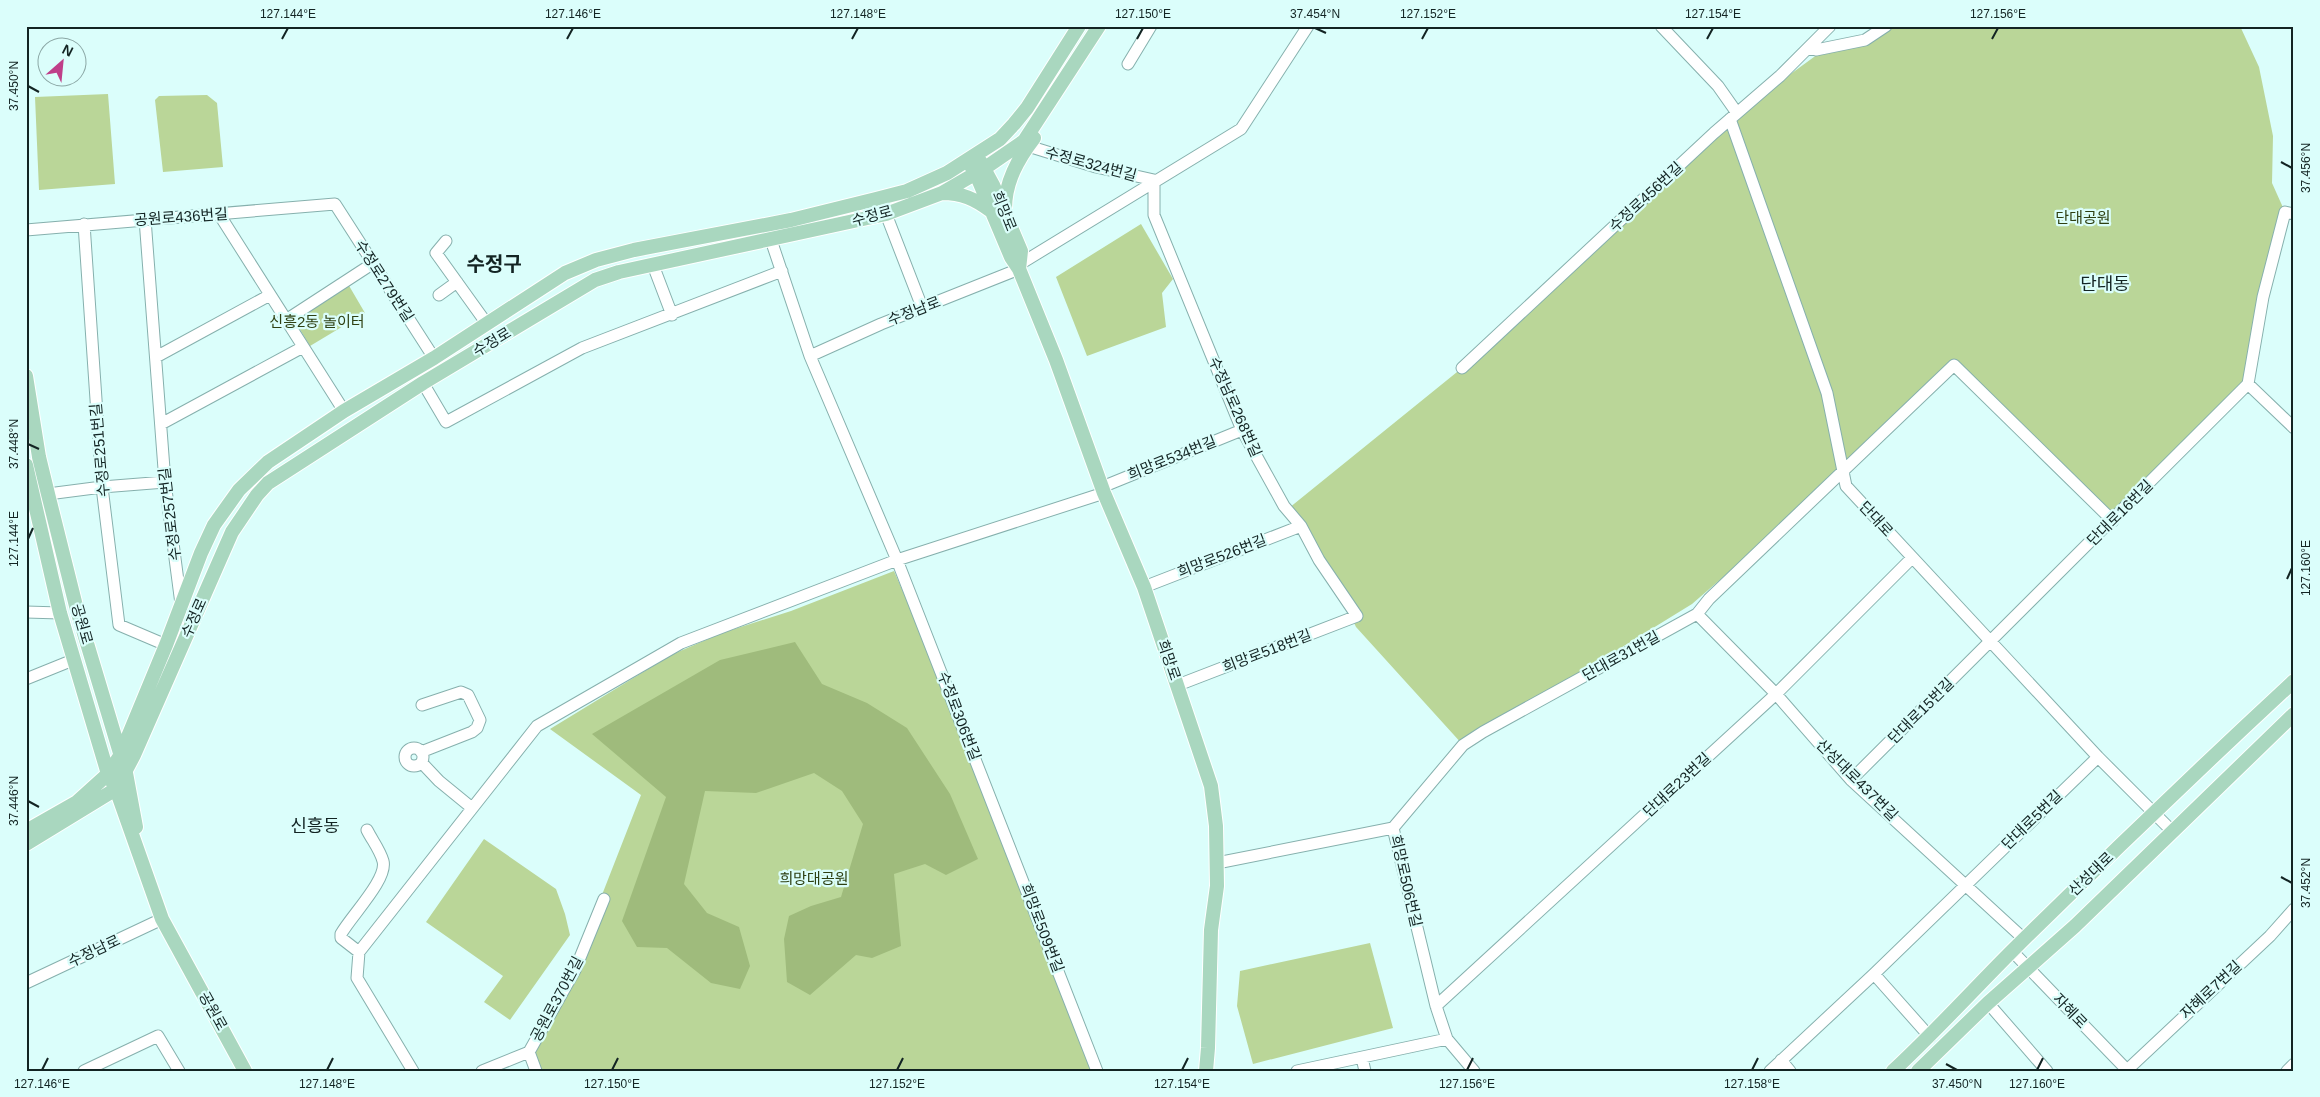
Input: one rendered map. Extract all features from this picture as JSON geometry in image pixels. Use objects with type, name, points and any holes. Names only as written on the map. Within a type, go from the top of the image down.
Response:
[{"type":"main road","name":"수정로","points":[[26,831],[77,802],[108,774],[120,756],[214,525],[239,490],[268,462],[344,411],[434,358],[565,273],[590,263],[634,250],[791,220],[885,197],[915,187],[972,159],[1000,139],[1027,108],[1079,26]]},
{"type":"main road","name":"수정로","points":[[26,844],[116,789],[126,773],[232,532],[256,495],[281,473],[423,383],[595,280],[619,272],[886,214],[942,193],[981,171],[1024,141],[1099,26]]},
{"type":"main road","points":[[942,193],[959,193],[999,212],[1010,177],[1028,146],[1040,130],[1047,108]]},
{"type":"main road","name":"희망로","points":[[972,159],[981,171],[999,212],[1011,257],[1019,266],[1056,360],[1103,490],[1144,587],[1211,786],[1216,826],[1217,886],[1211,929],[1206,1071]]},
{"type":"main road","name":"공원로","points":[[26,376],[39,457],[77,610],[126,773],[144,870]]},
{"type":"main road","name":"공원로","points":[[26,465],[60,613],[108,774],[116,789],[162,919],[245,1071]]},
{"type":"main road","name":"산성대로","points":[[1893,1071],[1930,1036],[2024,939],[2294,681]]},
{"type":"main road","name":"산성대로","points":[[1918,1071],[1988,1003],[2029,968],[2294,714]]},
{"type":"street","points":[[1128,64],[1151,26]]},
{"type":"street","name":"수정남로","points":[[810,356],[1019,266],[1154,180],[1242,129],[1308,26]]},
{"type":"street","name":"단대로","points":[[1661,26],[1718,86],[1734,116],[1827,393],[1846,486],[2098,757],[2172,831]]},
{"type":"street","name":"수정로456번길","points":[[1462,368],[1734,116],[1780,76],[1830,26]]},
{"type":"street","points":[[1808,48],[1816,50],[1866,40],[1886,26]]},
{"type":"street","name":"수정로324번길","points":[[1028,146],[1096,167],[1154,180]]},
{"type":"street","name":"수정남로268번길","points":[[1154,180],[1154,215],[1242,430],[1284,506],[1301,526],[1319,560],[1357,616]]},
{"type":"street","name":"공원로436번길","points":[[26,230],[335,204]]},
{"type":"street","name":"수정로279번길","points":[[335,204],[434,358]]},
{"type":"street","points":[[2289,213],[2263,297],[2248,384],[2294,428]]},
{"type":"street","points":[[219,214],[344,411]]},
{"type":"street","points":[[886,214],[922,307]]},
{"type":"street","name":"수정로257번길","points":[[145,219],[165,482],[181,604]]},
{"type":"street","name":"수정로251번길","points":[[84,224],[102,487],[119,625],[166,645]]},
{"type":"street","name":"수정로306번길","points":[[771,240],[810,356],[897,560],[1020,873]]},
{"type":"street","points":[[446,241],[436,252],[487,324]]},
{"type":"street","points":[[590,263],[595,280]]},
{"type":"street","points":[[286,320],[372,264]]},
{"type":"street","points":[[652,265],[672,314]]},
{"type":"street","points":[[423,383],[446,422],[582,348],[782,271]]},
{"type":"street","points":[[439,295],[457,282]]},
{"type":"street","points":[[156,358],[270,295]]},
{"type":"street","points":[[161,424],[302,347]]},
{"type":"street","name":"단대로31번길","points":[[1393,828],[1463,746],[1483,732],[1697,614],[1709,599],[1954,365],[2113,521]]},
{"type":"street","name":"단대로16번길","points":[[1991,642],[2248,384]]},
{"type":"street","name":"희망로534번길","points":[[359,952],[537,726],[681,643],[897,560],[1103,490],[1242,430]]},
{"type":"street","points":[[48,494],[165,482]]},
{"type":"street","name":"희망로526번길","points":[[1144,587],[1301,526]]},
{"type":"street","name":"단대로23번길","points":[[1436,1006],[1776,694],[1912,558]]},
{"type":"street","points":[[26,612],[60,613]]},
{"type":"street","name":"산성대로437번길","points":[[1697,614],[1776,694],[1851,780],[2024,939]]},
{"type":"street","name":"희망로518번길","points":[[1178,685],[1357,616]]},
{"type":"street","name":"단대로15번길","points":[[1851,780],[1991,642]]},
{"type":"street","points":[[26,679],[73,660]]},
{"type":"street","points":[[422,705],[461,692],[468,694],[480,720],[477,728],[422,757],[439,781],[472,808]]},
{"type":"street","name":"단대로5번길","points":[[1770,1071],[1874,974],[2098,757]]},
{"type":"street","name":"희망로506번길","points":[[1217,863],[1393,828],[1436,1006],[1447,1039],[1474,1071]]},
{"type":"street","points":[[367,830],[383,861],[384,869],[377,884],[341,934],[341,938],[348,946],[359,952],[357,978],[413,1071]]},
{"type":"street","name":"희망로509번길","points":[[1020,873],[1097,1071]]},
{"type":"street","name":"공원로370번길","points":[[482,1071],[529,1052],[575,970],[604,899]]},
{"type":"street","name":"자혜로7번길","points":[[2127,1070],[2270,936],[2294,909]]},
{"type":"street","name":"수정남로","points":[[26,983],[162,919]]},
{"type":"street","name":"자혜로","points":[[2012,951],[2127,1070]]},
{"type":"street","points":[[1874,974],[1930,1036]]},
{"type":"street","points":[[1988,1003],[2047,1071]]},
{"type":"street","points":[[84,1071],[158,1036],[179,1071]]},
{"type":"street","points":[[1297,1071],[1447,1039]]},
{"type":"street","points":[[529,1052],[536,1071]]},
{"type":"street","points":[[1362,1058],[1365,1071]]},
{"type":"street","points":[[1781,1060],[1790,1071]]},
{"type":"street","points":[[2287,1071],[2294,1064]]},
{"type":"green space","name":"단대공원","points":[[1886,26],[2240,26],[2259,67],[2273,136],[2272,183],[2285,212],[2248,384],[2210,423],[2110,513],[1954,361],[1843,473],[1692,604],[1463,745],[1356,627],[1340,593],[1289,508],[1462,368],[1737,113],[1829,46],[1842,50],[1865,40]]},
{"type":"green space","points":[[108,94],[115,184],[39,190],[35,97]]},
{"type":"green space","points":[[207,95],[217,103],[223,167],[163,172],[155,100],[159,96]]},
{"type":"green space","points":[[1141,224],[1173,279],[1162,293],[1166,327],[1087,356],[1056,277]]},
{"type":"green space","name":"신흥2동 놀이터","points":[[348,284],[365,313],[310,346],[293,318]]},
{"type":"green space","name":"희망대공원","points":[[894,571],[942,682],[1093,1071],[538,1071],[532,1054],[575,964],[641,795],[550,729],[671,655],[722,633],[791,611]]},
{"type":"green space","points":[[795,642],[822,684],[867,703],[907,728],[950,794],[978,859],[946,875],[925,864],[894,874],[901,946],[872,958],[856,955],[810,995],[787,982],[784,939],[789,916],[811,906],[841,897],[863,824],[842,791],[814,773],[756,793],[705,791],[684,884],[707,913],[739,927],[750,966],[740,989],[711,983],[667,948],[637,947],[622,921],[666,797],[592,734],[720,660]]},
{"type":"green space","points":[[484,839],[556,889],[570,935],[510,1020],[484,1002],[503,976],[426,922]]},
{"type":"green space","points":[[1370,943],[1393,1028],[1253,1064],[1237,1006],[1240,971]]},
{"type":"district","name":"수정구","points":[[494,264]]},
{"type":"district","name":"단대동","points":[[2105,284]]},
{"type":"district","name":"신흥동","points":[[315,826]]}]
